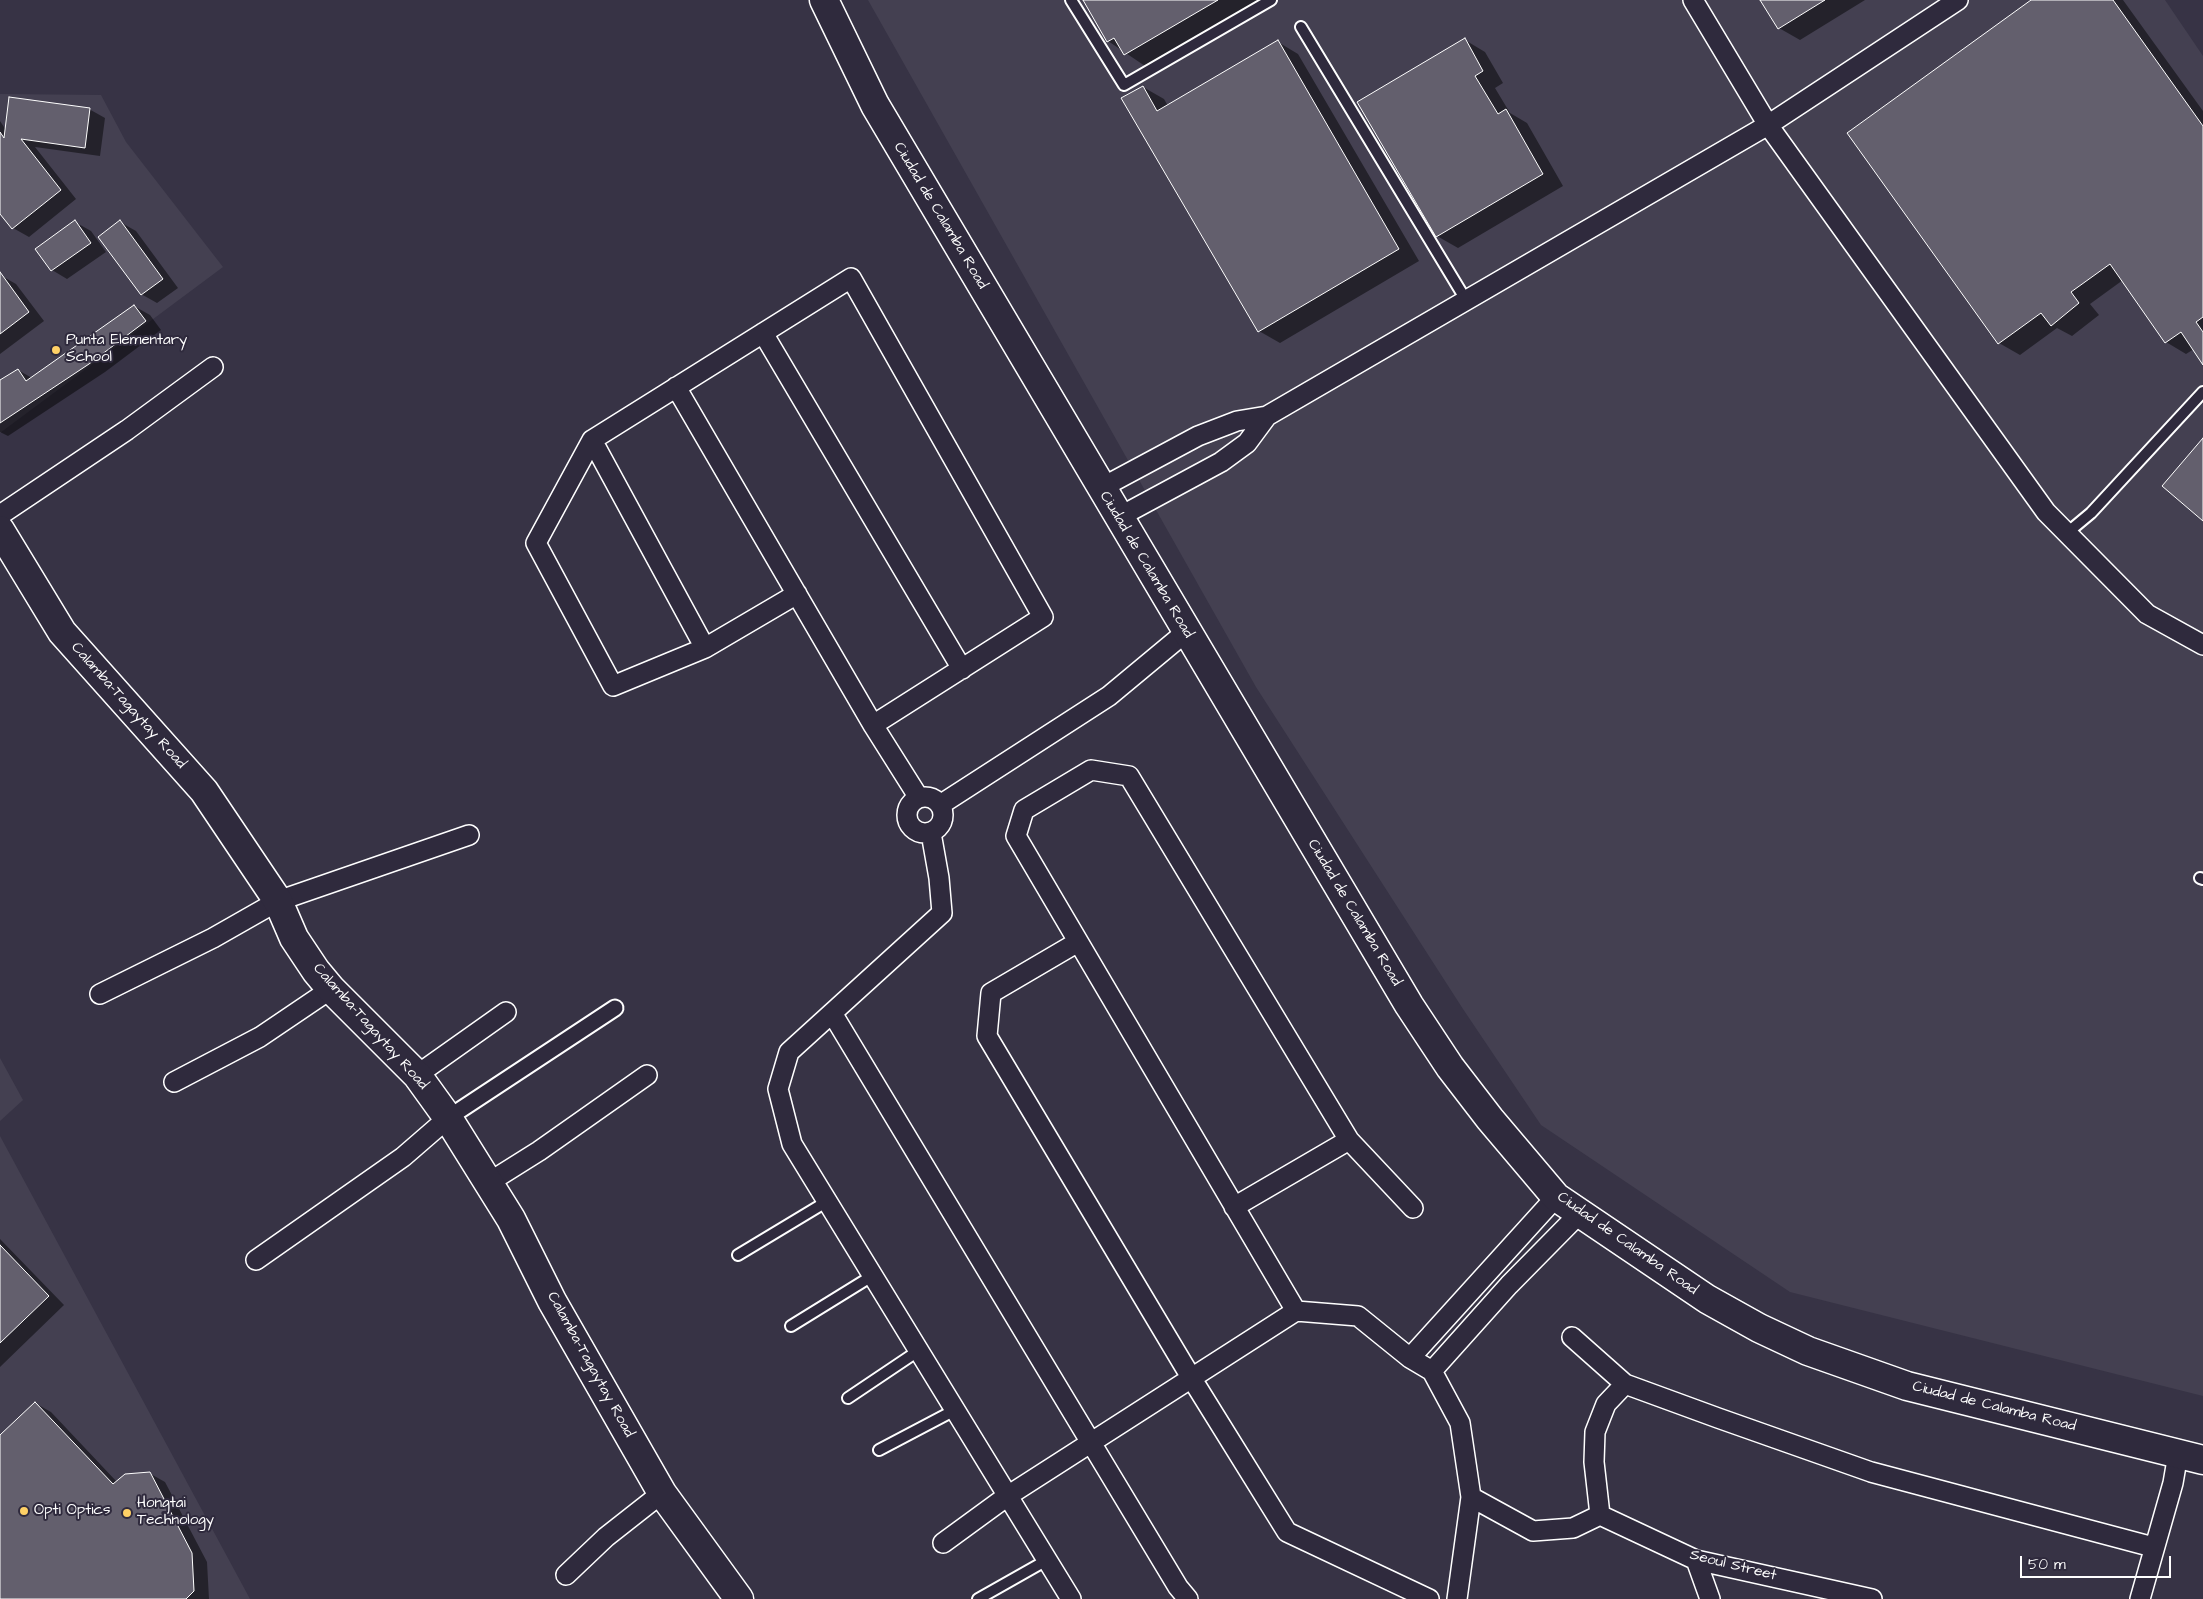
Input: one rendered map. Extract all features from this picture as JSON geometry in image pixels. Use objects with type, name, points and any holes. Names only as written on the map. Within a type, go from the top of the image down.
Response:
[{"type":"main road","name":"Ciudad de Calamba Road","points":[[824,0],[875,105],[1100,488],[1119,516],[1186,632],[1409,1005],[1450,1067],[1490,1119],[1556,1197],[1707,1299],[1759,1328],[1808,1351],[1907,1386],[2191,1457]]},
{"type":"main road","name":"Calamba-Tagaytay Road","points":[[0,530],[62,632],[204,791],[278,901],[294,938],[331,989],[417,1075],[448,1118],[511,1219],[552,1300],[662,1493],[739,1599]]},
{"type":"street","points":[[1693,0],[1768,124],[2046,512],[2147,614],[2203,645]]},
{"type":"street","points":[[1100,488],[1198,436],[1237,421],[1267,416],[1768,124],[1958,0]]},
{"type":"street","points":[[797,594],[705,648],[613,686],[536,543],[592,440],[851,278],[1043,617],[873,725]]},
{"type":"street","points":[[763,333],[962,668]]},
{"type":"street","points":[[0,515],[127,430],[213,367]]},
{"type":"street","points":[[676,387],[873,725],[919,798]]},
{"type":"street","points":[[1119,516],[1221,462],[1246,443],[1267,416]]},
{"type":"street","points":[[592,440],[705,648]]},
{"type":"street","points":[[940,805],[1109,696],[1186,632]]},
{"type":"street","points":[[1296,1311],[1016,836],[1024,810],[1091,770],[1128,776],[1349,1140],[1413,1208]]},
{"type":"street","points":[[926,796],[934,799],[940,805],[943,813],[942,821],[938,828],[931,833],[923,834],[915,831],[906,818],[907,809],[912,802],[919,798],[926,796]]},
{"type":"street","points":[[931,833],[939,878],[942,913],[789,1052],[778,1089],[792,1144],[1006,1497],[1071,1599]]},
{"type":"street","points":[[100,994],[213,938],[278,901],[469,835]]},
{"type":"street","points":[[1078,942],[991,993],[987,1036],[1192,1379],[1286,1532],[1429,1599]]},
{"type":"street","points":[[174,1082],[260,1037],[331,989]]},
{"type":"street","points":[[256,1260],[403,1157],[448,1118],[615,1008]]},
{"type":"street","points":[[417,1075],[506,1012]]},
{"type":"street","points":[[832,1013],[1178,1587],[1188,1599]]},
{"type":"street","points":[[488,1182],[539,1151],[648,1075]]},
{"type":"street","points":[[1234,1207],[1349,1140]]},
{"type":"street","points":[[1410,1358],[1556,1197]]},
{"type":"street","points":[[1432,1371],[1509,1285],[1580,1213]]},
{"type":"street","points":[[943,1543],[1006,1497],[1092,1444],[1296,1311],[1358,1316],[1410,1358],[1432,1371],[1460,1424],[1472,1497],[1457,1599]]},
{"type":"street","points":[[1572,1337],[1625,1384],[1871,1472],[2153,1547]]},
{"type":"street","points":[[1472,1497],[1533,1531],[1573,1528],[1600,1515],[1594,1462],[1595,1432],[1606,1404],[1625,1384]]},
{"type":"street","points":[[2140,1599],[2153,1547],[2173,1483],[2191,1457]]},
{"type":"street","points":[[566,1575],[606,1537],[662,1493]]},
{"type":"street","name":"Seoul Street","points":[[1600,1515],[1696,1560],[1872,1599]]},
{"type":"street","points":[[1696,1560],[1710,1599]]},
{"type":"lane","points":[[1071,0],[1124,86],[1271,0]]},
{"type":"lane","points":[[1301,27],[1466,300]]},
{"type":"lane","points":[[2067,533],[2090,513],[2203,392]]},
{"type":"lane","points":[[738,1255],[826,1202]]},
{"type":"lane","points":[[791,1326],[872,1276]]},
{"type":"lane","points":[[848,1398],[918,1351]]},
{"type":"lane","points":[[879,1450],[955,1410]]},
{"type":"lane","points":[[978,1599],[1047,1560]]},
{"type":"shaded area","points":[[868,0],[2165,0],[2203,56],[2203,1396],[1790,1292],[1541,1125],[1463,1009],[1256,687]]},
{"type":"shaded area","name":"Punta Elementary School","points":[[0,94],[101,95],[126,142],[223,267],[0,433]]},
{"type":"shaded area","points":[[0,1058],[23,1100],[0,1121]]},
{"type":"shaded area","points":[[0,1136],[250,1599],[0,1599]]},
{"type":"building","points":[[1083,0],[1218,0],[1124,55],[1114,38],[1107,42]]},
{"type":"building","points":[[1760,0],[1825,0],[1778,29]]},
{"type":"building","points":[[2031,0],[2113,0],[2203,126],[2203,317],[2196,322],[2203,332],[2203,365],[2181,332],[2165,343],[2110,264],[2071,292],[2079,303],[2051,326],[2041,313],[1998,344],[1847,133]]},
{"type":"building","points":[[1465,38],[1483,71],[1475,76],[1498,114],[1506,109],[1543,174],[1436,237],[1357,102]]},
{"type":"building","points":[[1278,40],[1399,249],[1258,332],[1121,98],[1143,86],[1157,111]]},
{"type":"building","points":[[9,97],[90,108],[85,148],[21,139],[61,190],[12,229],[0,214],[0,132],[4,138]]},
{"type":"building","points":[[75,220],[91,243],[51,271],[35,249]]},
{"type":"building","points":[[120,220],[163,279],[141,295],[98,237]]},
{"type":"building","points":[[0,272],[29,312],[0,334]]},
{"type":"building","points":[[134,305],[146,321],[89,364],[0,423],[0,380],[18,369],[26,381]]},
{"type":"building","points":[[2203,438],[2203,521],[2162,486]]},
{"type":"building","points":[[0,1245],[49,1296],[0,1343]]},
{"type":"building","points":[[35,1402],[113,1484],[125,1474],[150,1472],[192,1553],[194,1591],[186,1599],[0,1599],[0,1435]]},
{"type":"place","name":"Punta Elementary School","points":[[56,350]]},
{"type":"place","name":"Opti Optics","points":[[24,1511]]},
{"type":"place","name":"Hongtai Technology","points":[[127,1513]]}]
